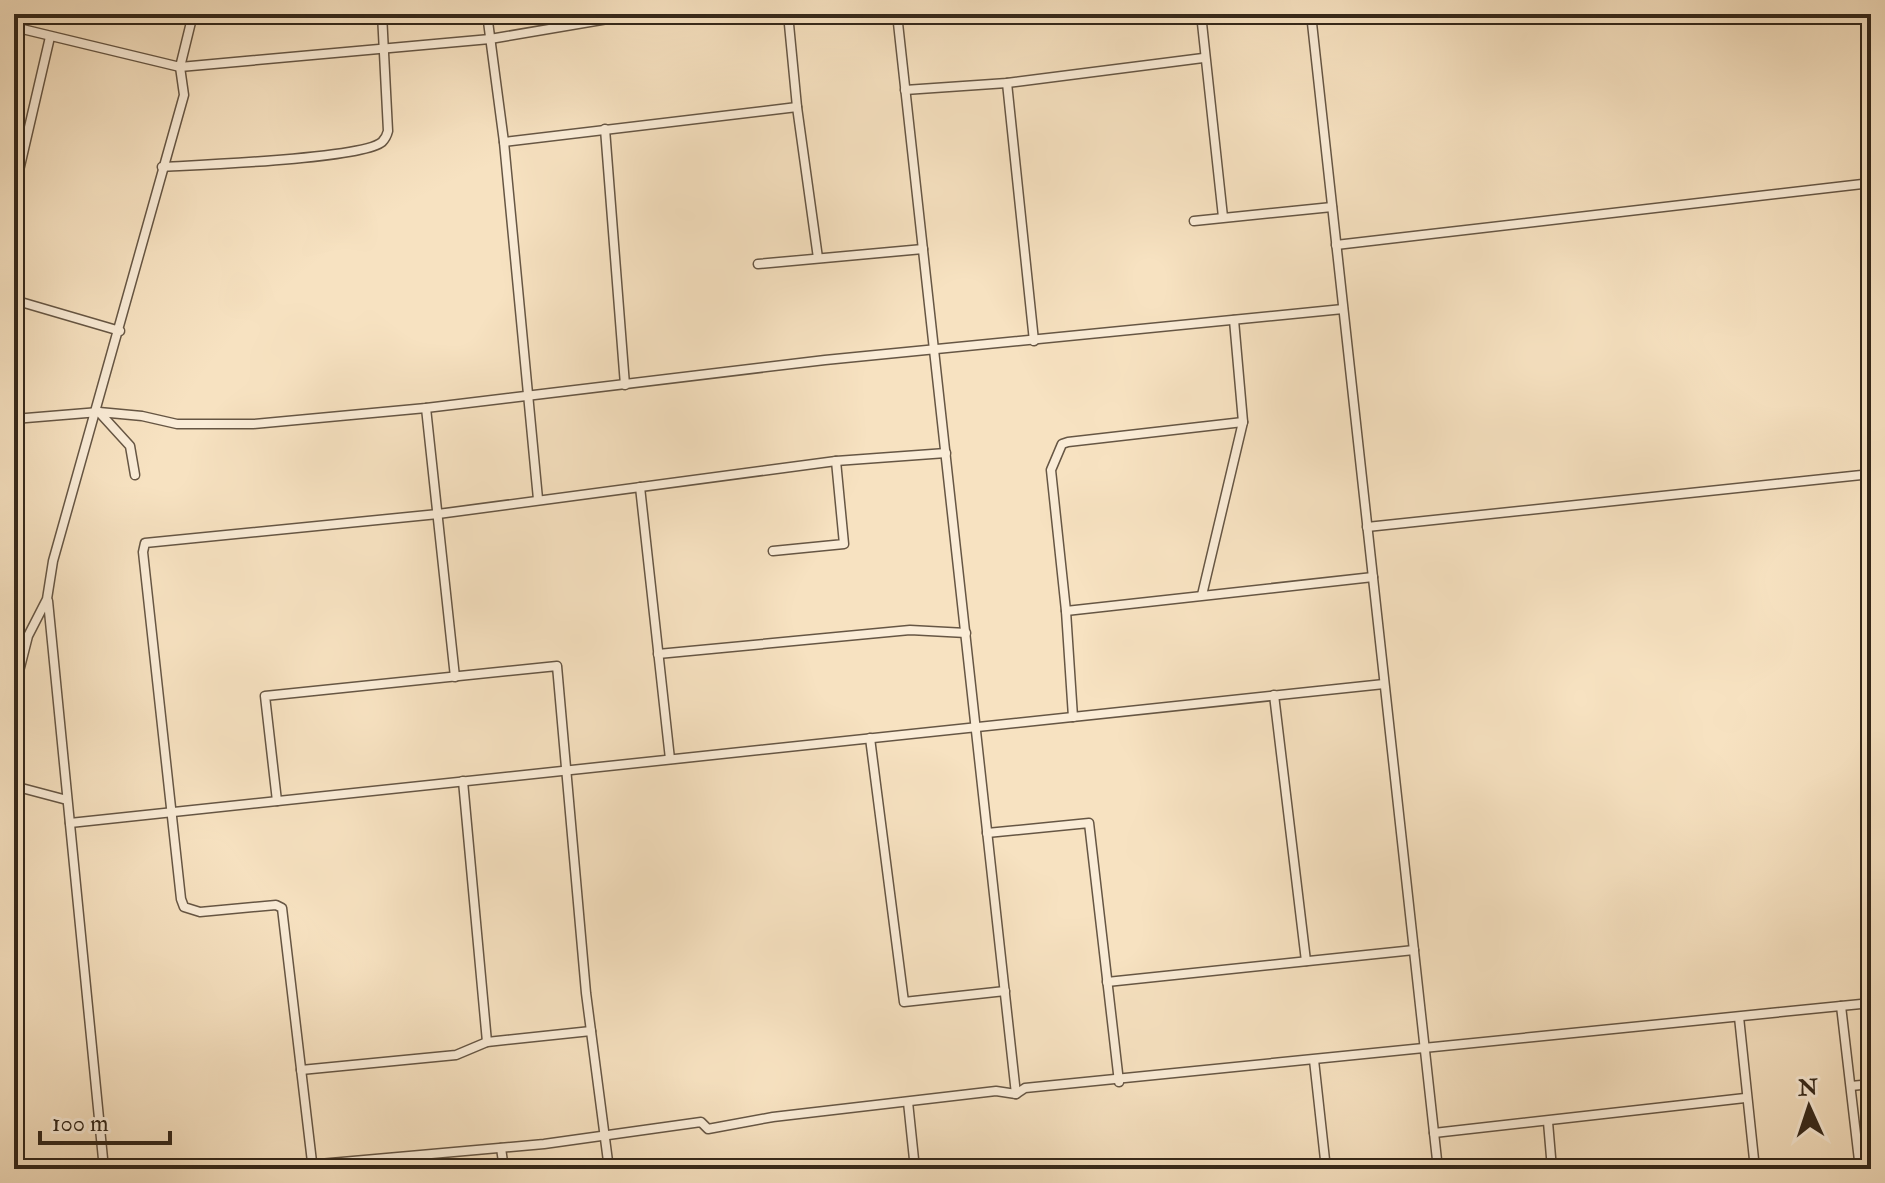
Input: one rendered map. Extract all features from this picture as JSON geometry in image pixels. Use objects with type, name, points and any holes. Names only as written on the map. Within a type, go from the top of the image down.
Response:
[{"type":"street","points":[[104,1169],[47,599],[53,561],[184,95],[180,67],[193,14]]},
{"type":"street","points":[[162,167],[316,156],[373,147],[384,141],[388,131],[382,14]]},
{"type":"street","points":[[487,14],[504,142],[538,499]]},
{"type":"street","points":[[14,27],[180,67],[490,39],[637,14]]},
{"type":"street","points":[[788,14],[797,107],[818,258]]},
{"type":"street","points":[[897,14],[1016,1094]]},
{"type":"street","points":[[1201,14],[1203,58],[1223,217]]},
{"type":"street","points":[[1311,14],[1438,1169]]},
{"type":"street","points":[[14,192],[50,37]]},
{"type":"street","points":[[905,90],[1007,83],[1203,58]]},
{"type":"street","points":[[1007,83],[1034,341]]},
{"type":"street","points":[[504,142],[797,107]]},
{"type":"street","points":[[605,129],[625,385]]},
{"type":"street","points":[[1336,245],[1871,183]]},
{"type":"street","points":[[1194,221],[1332,207]]},
{"type":"street","points":[[758,264],[923,249]]},
{"type":"street","points":[[14,300],[120,331]]},
{"type":"street","points":[[14,419],[97,412],[216,426],[426,408],[825,360],[1343,309]]},
{"type":"street","points":[[1202,595],[1243,422],[1234,320]]},
{"type":"street","points":[[426,408],[455,677]]},
{"type":"street","points":[[97,412],[130,446],[135,475]]},
{"type":"street","points":[[1073,717],[1066,611],[1051,470],[1062,444],[1158,429],[1243,422]]},
{"type":"street","points":[[312,1162],[282,908],[276,905],[200,912],[184,907],[143,552],[145,543],[438,514],[836,461],[946,453]]},
{"type":"street","points":[[773,551],[844,544],[836,461]]},
{"type":"street","points":[[1367,527],[1871,474]]},
{"type":"street","points":[[640,487],[670,759]]},
{"type":"street","points":[[1066,611],[1373,577]]},
{"type":"street","points":[[15,685],[28,636],[47,599]]},
{"type":"street","points":[[658,654],[910,630],[966,633]]},
{"type":"street","points":[[277,801],[265,696],[557,666],[591,1031],[609,1169]]},
{"type":"street","points":[[70,823],[1384,684]]},
{"type":"street","points":[[1274,695],[1306,961]]},
{"type":"street","points":[[870,738],[904,1002],[1005,991]]},
{"type":"street","points":[[463,781],[487,1042]]},
{"type":"street","points":[[14,786],[67,800]]},
{"type":"street","points":[[987,833],[1089,823],[1119,1082]]},
{"type":"street","points":[[1107,982],[1414,950]]},
{"type":"street","points":[[263,1169],[312,1162],[501,1148],[701,1122],[708,1129],[996,1091],[1016,1094],[1025,1088],[1119,1082],[1871,1003]]},
{"type":"street","points":[[1841,1006],[1860,1169]]},
{"type":"street","points":[[1739,1017],[1745,1098],[1755,1169]]},
{"type":"street","points":[[301,1070],[456,1055],[487,1042],[591,1031]]},
{"type":"street","points":[[1314,1060],[1326,1169]]},
{"type":"street","points":[[1851,1086],[1871,1084]]},
{"type":"street","points":[[1434,1133],[1745,1098]]},
{"type":"street","points":[[908,1102],[915,1169]]},
{"type":"street","points":[[1548,1122],[1552,1169]]},
{"type":"street","points":[[501,1148],[504,1169]]}]
